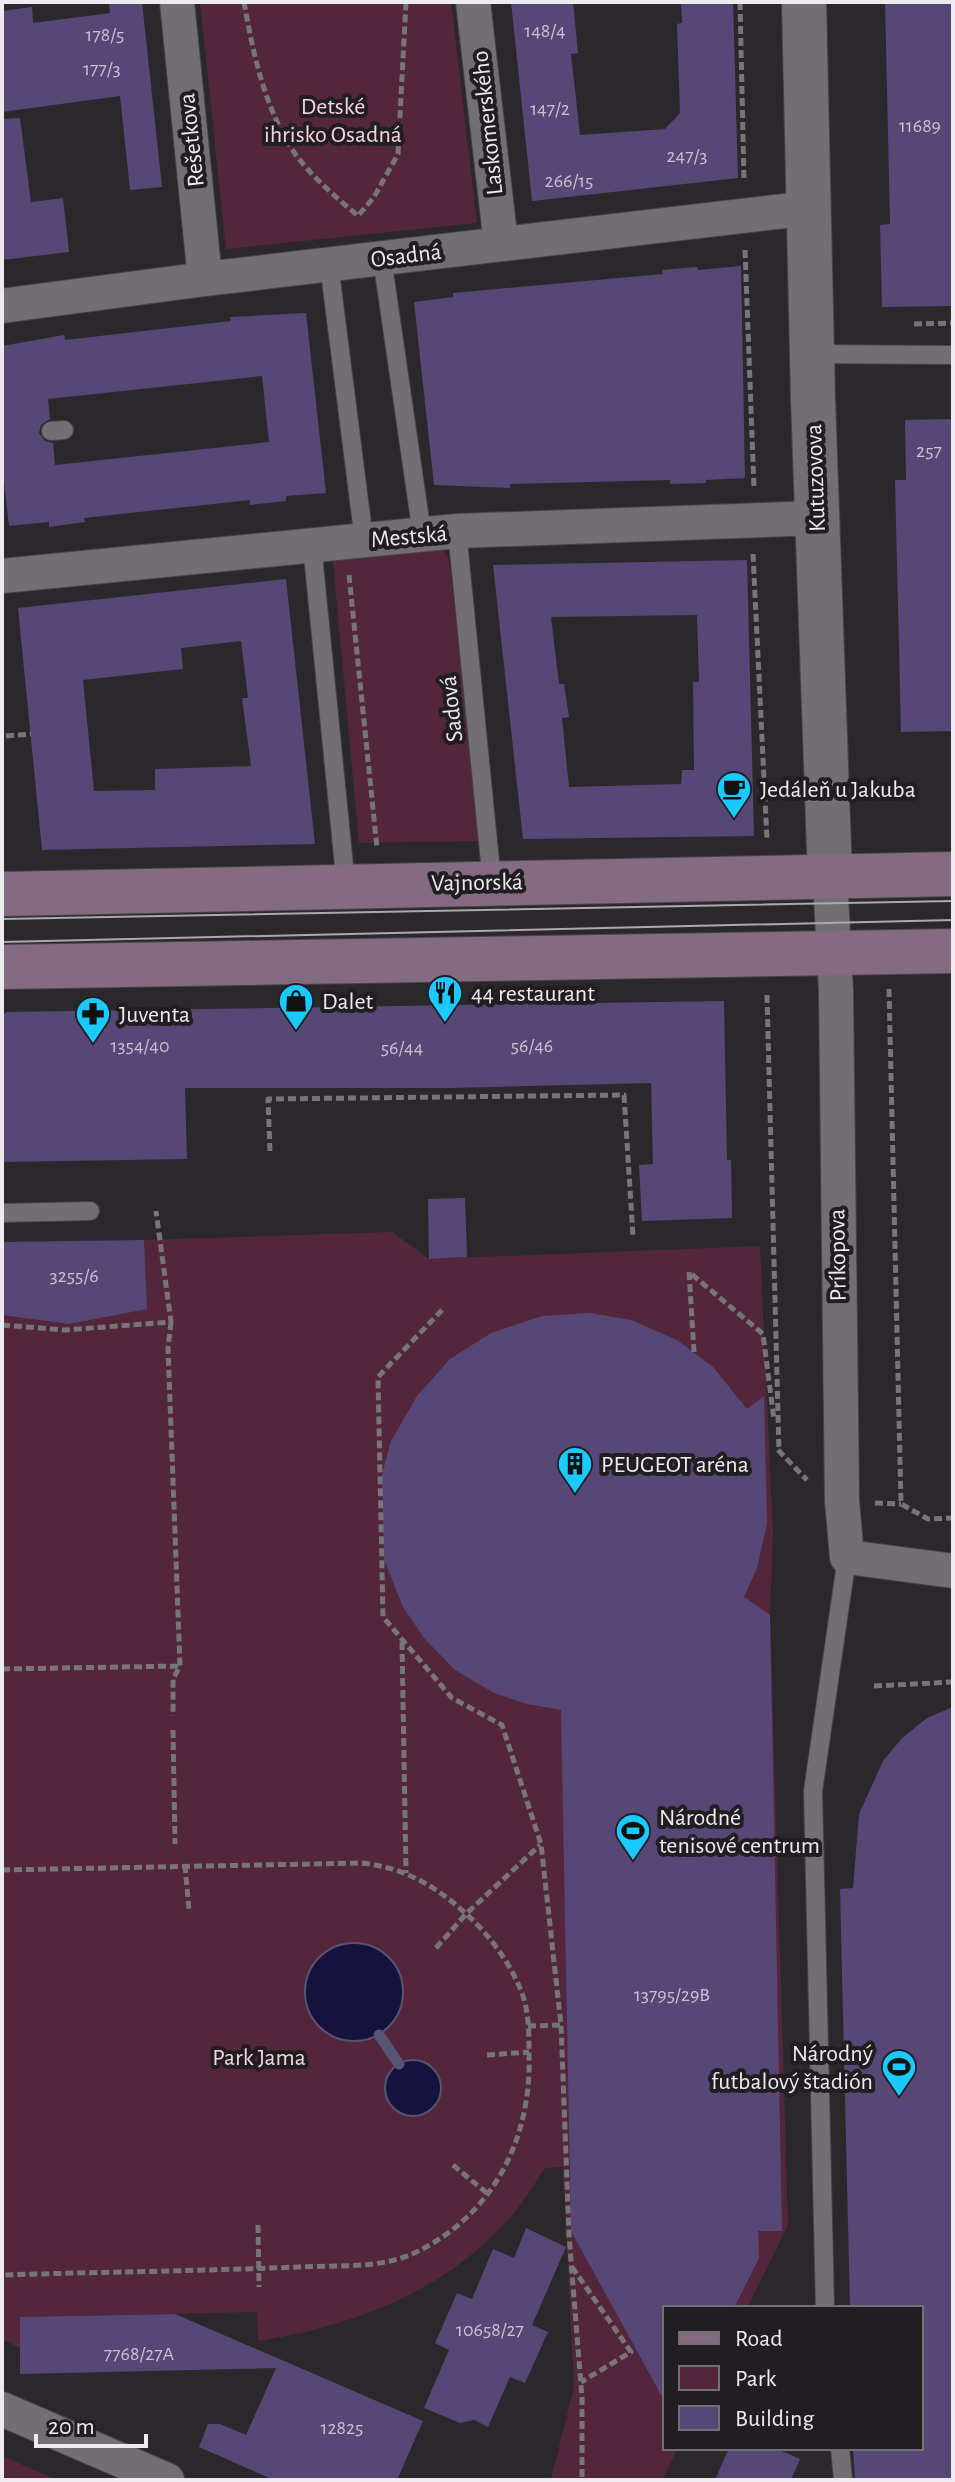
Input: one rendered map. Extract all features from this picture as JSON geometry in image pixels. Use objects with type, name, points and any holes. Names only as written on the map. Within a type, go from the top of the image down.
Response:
[{"type":"main road","name":"Vajnorská","points":[[2,892],[953,874]]},
{"type":"main road","points":[[2,967],[953,951]]},
{"type":"street","name":"Rešetkova","points":[[177,2],[205,279]]},
{"type":"street","name":"Laskomerského","points":[[473,2],[501,244]]},
{"type":"street","name":"Kutuzovova","points":[[804,2],[817,518],[834,953]]},
{"type":"street","name":"Osadná","points":[[2,306],[810,208]]},
{"type":"street","name":"Mestská","points":[[2,576],[312,545],[356,554],[422,534],[457,531],[817,518]]},
{"type":"street","name":"Príkopova","points":[[834,953],[842,1501],[847,1557]]},
{"type":"street","points":[[847,1557],[949,1571]]},
{"type":"street","points":[[2,2409],[167,2480]]},
{"type":"lane","points":[[382,258],[422,534]]},
{"type":"lane","points":[[329,264],[356,554]]},
{"type":"lane","points":[[812,354],[953,355]]},
{"type":"lane","name":"Sadová","points":[[457,531],[492,882]]},
{"type":"lane","points":[[312,545],[346,886]]},
{"type":"lane","points":[[2,1213],[90,1211]]},
{"type":"lane","points":[[825,2306],[813,1791],[847,1557]]},
{"type":"lane","points":[[840,2450],[843,2480]]},
{"type":"path","points":[[244,2],[253,52],[273,109],[295,154],[326,189],[358,216],[374,197],[398,154],[406,2]]},
{"type":"path","points":[[740,2],[744,186]]},
{"type":"path","points":[[737,553],[753,553]]},
{"type":"path","points":[[356,554],[377,854]]},
{"type":"path","points":[[6,736],[31,734]]},
{"type":"path","points":[[889,979],[901,1504]]},
{"type":"path","points":[[767,982],[779,1452]]},
{"type":"path","points":[[270,1151],[268,1099],[624,1095],[633,1236]]},
{"type":"path","points":[[156,1211],[171,1322],[168,1348],[180,1666],[173,1679],[173,1716]]},
{"type":"path","points":[[694,1352],[689,1272],[763,1334],[779,1452],[802,1477],[842,1501],[901,1504],[928,1519],[953,1518]]},
{"type":"path","points":[[442,1310],[378,1377],[383,1617],[452,1698],[502,1725],[541,1844],[561,2025],[572,2266],[581,2382],[582,2480]]},
{"type":"path","points":[[2,1325],[65,1330],[171,1322]]},
{"type":"path","points":[[402,1640],[406,1873]]},
{"type":"path","points":[[2,1669],[180,1666]]},
{"type":"path","points":[[874,1686],[953,1682]]},
{"type":"path","points":[[173,1730],[175,1844]]},
{"type":"path","points":[[436,1948],[466,1914],[541,1844]]},
{"type":"path","points":[[2,1870],[361,1863],[406,1873],[466,1914],[482,1929],[512,1971],[523,1997],[528,2026],[530,2081],[518,2137],[502,2178],[450,2230],[411,2254],[371,2263],[259,2269],[2,2275]]},
{"type":"path","points":[[185,1865],[189,1910]]},
{"type":"path","points":[[528,2026],[561,2025]]},
{"type":"path","points":[[487,2055],[529,2052]]},
{"type":"path","points":[[453,2165],[488,2194]]},
{"type":"path","points":[[258,2225],[259,2287]]},
{"type":"path","points":[[572,2266],[631,2352],[581,2382]]},
{"type":"green space","name":"Detské ihrisko Osadná","points":[[200,2],[451,2],[477,223],[226,249]]},
{"type":"green space","points":[[426,547],[443,550],[449,560],[480,841],[359,843],[333,563],[341,554]]},
{"type":"green space","name":"Národné tenisové centrum","points":[[392,1232],[429,1259],[760,1246],[773,1534],[770,1615],[788,2225],[748,2306],[663,2306],[663,2450],[677,2450],[662,2480],[551,2480],[574,2387],[563,2167],[545,2168],[511,2217],[480,2248],[452,2269],[392,2303],[360,2316],[258,2341],[257,2312],[21,2317],[20,2348],[2,2339],[2,1313],[146,1309],[144,1240]]},
{"type":"green space","points":[[2,2456],[57,2480],[2,2480]]},
{"type":"shaded area","points":[[344,1943],[364,1943],[389,1957],[400,1973],[403,1992],[400,2011],[389,2027],[364,2041],[344,2041],[327,2033],[313,2019],[305,2002],[305,1982],[313,1965],[327,1951]]},
{"type":"shaded area","points":[[413,2060],[433,2068],[441,2088],[433,2108],[413,2116],[393,2108],[385,2088],[393,2068]]},
{"type":"building","points":[[109,2],[142,2],[162,187],[130,190],[120,96],[2,112],[2,11],[32,7],[33,23],[110,13]]},
{"type":"building","points":[[511,2],[573,2],[578,53],[571,54],[580,135],[665,129],[680,113],[677,24],[682,23],[681,2],[733,2],[738,178],[532,201]]},
{"type":"building","points":[[885,2],[953,2],[953,306],[882,307],[880,225],[890,224]]},
{"type":"building","points":[[20,118],[31,202],[63,198],[69,252],[2,260],[2,119]]},
{"type":"building","points":[[741,266],[745,478],[670,484],[670,480],[510,484],[510,488],[434,485],[414,302],[453,297],[453,293],[663,274],[662,270]]},
{"type":"building","points":[[306,313],[326,493],[286,496],[286,501],[250,505],[250,500],[84,518],[85,522],[49,527],[49,522],[9,526],[2,464],[2,346],[64,335],[65,340],[231,321],[230,317]],"holes":[[[262,376],[269,442],[55,465],[53,443],[45,441],[39,433],[41,425],[50,419],[48,399]]]},
{"type":"building","points":[[953,419],[953,731],[901,732],[895,480],[906,480],[905,420]]},
{"type":"building","points":[[747,560],[754,836],[523,839],[493,565]],"holes":[[[697,615],[699,682],[693,682],[694,770],[682,770],[681,784],[569,787],[562,718],[569,717],[564,684],[559,684],[551,617]]]},
{"type":"building","points":[[286,579],[315,844],[42,850],[18,608]],"holes":[[[241,641],[248,698],[242,698],[251,766],[155,769],[155,790],[94,791],[83,680],[183,669],[181,648]]]},
{"type":"building","points":[[724,1001],[727,1160],[731,1160],[732,1218],[642,1221],[639,1165],[653,1164],[651,1083],[450,1088],[185,1088],[187,1159],[2,1162],[2,1015],[7,1012]]},
{"type":"building","points":[[465,1198],[467,1257],[429,1259],[428,1199]]},
{"type":"building","points":[[144,1240],[147,1309],[69,1324],[2,1315],[2,1242]]},
{"type":"building","points":[[590,1313],[631,1320],[677,1340],[713,1367],[747,1409],[764,1396],[767,1524],[757,1568],[744,1597],[770,1615],[782,2231],[758,2231],[759,2258],[735,2306],[663,2306],[663,2398],[571,2231],[561,1710],[527,1704],[494,1693],[455,1670],[424,1638],[403,1607],[384,1560],[382,1474],[391,1441],[417,1396],[450,1359],[491,1333],[542,1316]]},
{"type":"building","name":"Národný futbalový štadión","points":[[953,1707],[953,2480],[855,2480],[853,2450],[923,2450],[923,2306],[850,2306],[840,1889],[853,1888],[859,1814],[883,1761],[902,1738],[927,1718]]},
{"type":"building","points":[[526,2228],[566,2247],[532,2325],[548,2332],[525,2383],[510,2377],[488,2427],[474,2420],[460,2423],[424,2408],[449,2350],[435,2343],[457,2293],[472,2299],[493,2249],[514,2258]]},
{"type":"building","points":[[175,2314],[423,2421],[397,2480],[274,2480],[199,2447],[208,2424],[220,2424],[246,2435],[276,2368],[20,2374],[20,2317]]},
{"type":"building","points":[[728,2450],[780,2450],[800,2459],[791,2480],[715,2480]]},
{"type":"waterway","points":[[379,2035],[399,2064]]},
{"type":"tram line","points":[[2,919],[953,901]]},
{"type":"tram line","points":[[2,942],[953,920]]},
{"type":"place","name":"Jedáleň u Jakuba","points":[[734,820]]},
{"type":"place","name":"44 restaurant","points":[[445,1024]]},
{"type":"place","name":"Dalet","points":[[296,1032]]},
{"type":"place","name":"Juventa","points":[[93,1045]]},
{"type":"place","name":"PEUGEOT aréna","points":[[575,1495]]},
{"type":"place","name":"Národné tenisové centrum","points":[[633,1862]]},
{"type":"place","name":"Národný futbalový štadión","points":[[899,2098]]},
{"type":"park label","name":"Park Jama","points":[[259,2057]]}]
